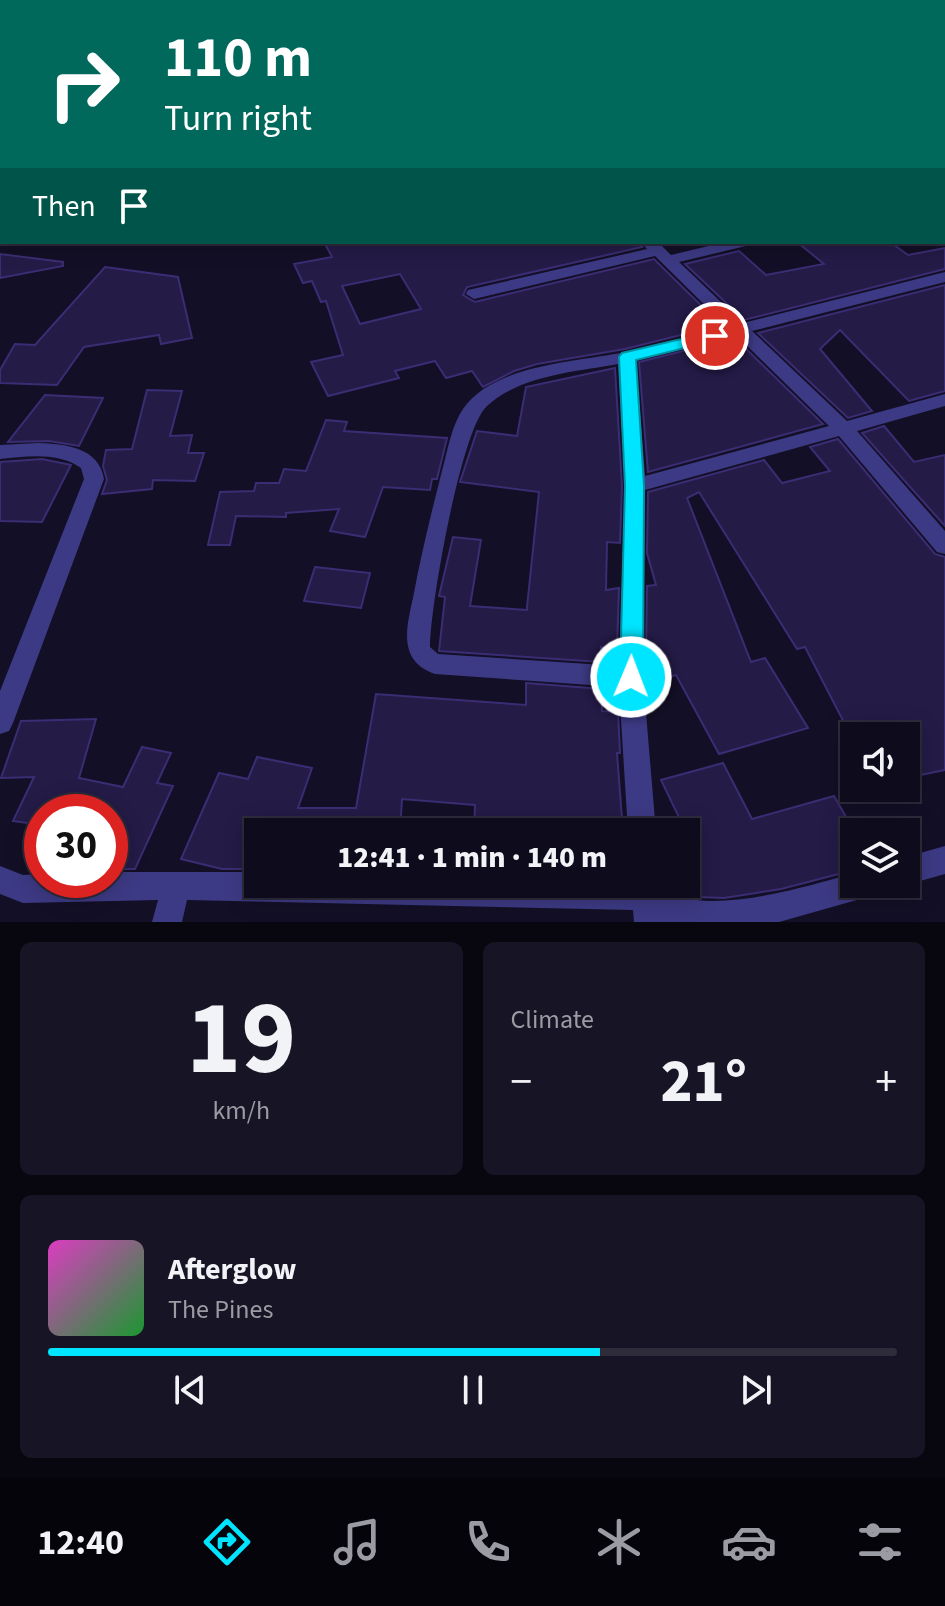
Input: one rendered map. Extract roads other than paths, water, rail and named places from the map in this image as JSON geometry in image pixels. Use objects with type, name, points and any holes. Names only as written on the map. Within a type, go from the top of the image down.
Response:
[{"type":"street","points":[[474,294],[658,251],[726,244]]},
{"type":"street","points":[[658,251],[843,428],[945,546]]},
{"type":"street","points":[[631,677],[435,664],[424,658],[417,646],[423,600],[460,440],[470,413],[485,397],[537,375],[627,357],[945,277]]},
{"type":"street","points":[[627,357],[635,486],[631,677],[641,818]]},
{"type":"street","points":[[635,486],[945,400]]},
{"type":"street","points":[[0,452],[67,452],[87,462],[94,476],[0,723]]},
{"type":"street","points":[[920,867],[945,860]]},
{"type":"street","points":[[0,880],[23,889],[176,885],[647,901],[709,922],[788,908],[840,892]]},
{"type":"street","points":[[167,922],[176,885]]}]
